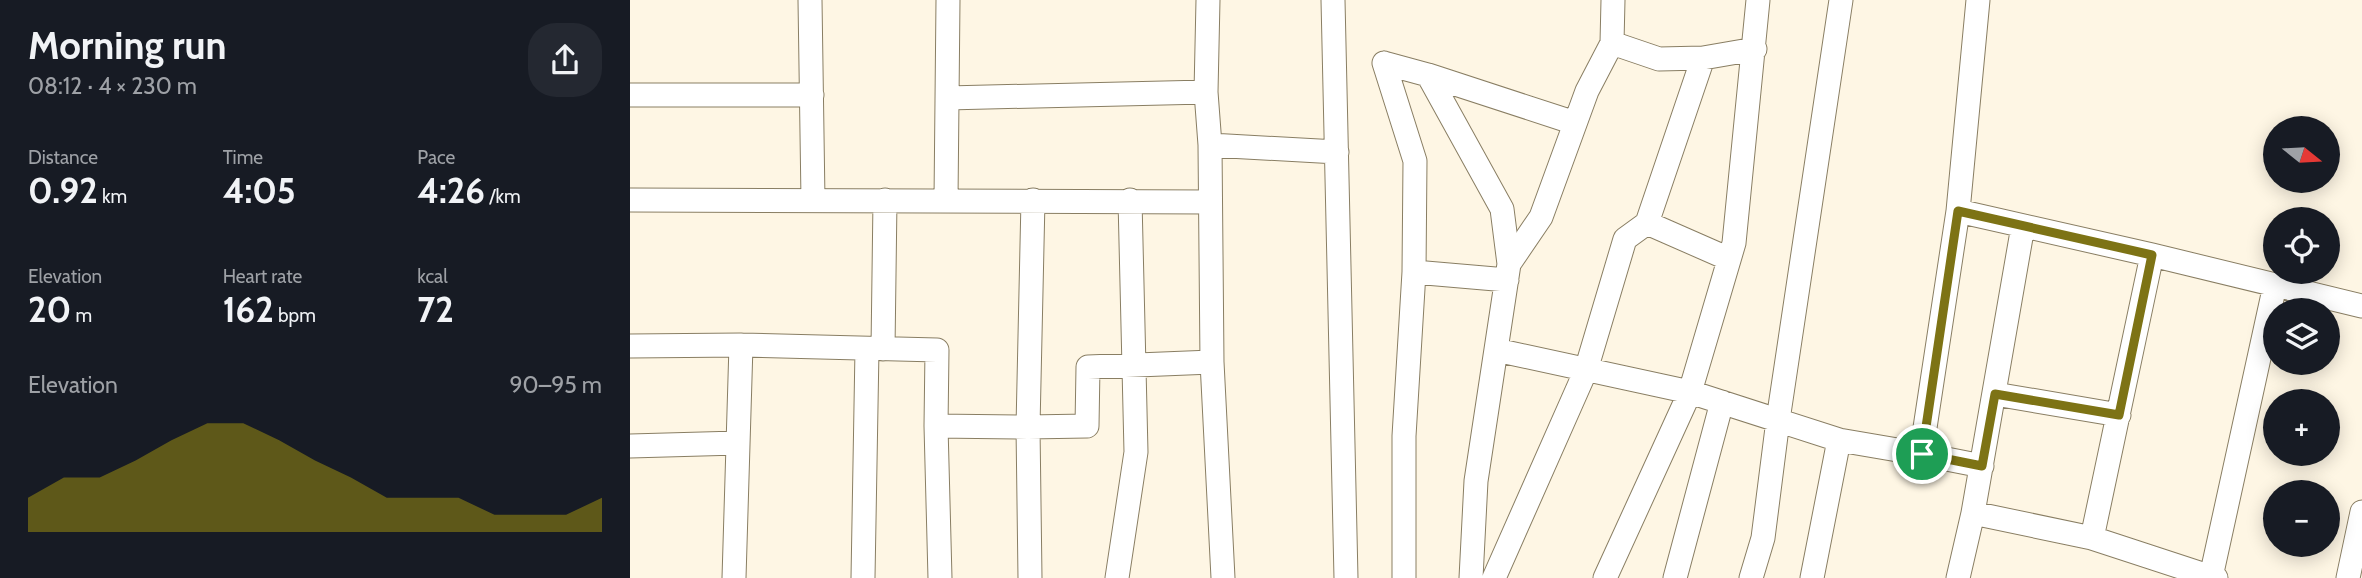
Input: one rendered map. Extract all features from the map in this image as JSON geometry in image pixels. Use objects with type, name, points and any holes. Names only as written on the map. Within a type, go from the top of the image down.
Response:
[{"type":"street","points":[[810,0],[813,200]]},
{"type":"street","points":[[946,200],[948,0]]},
{"type":"street","points":[[1208,0],[1206,92],[1210,145],[1213,362],[1223,578]]},
{"type":"street","points":[[1333,0],[1346,578]]},
{"type":"street","points":[[1508,272],[1541,216],[1587,92],[1612,43],[1612,0]]},
{"type":"street","points":[[1605,578],[1690,392],[1734,243],[1758,0]]},
{"type":"street","points":[[1751,578],[1763,538],[1778,420],[1842,0]]},
{"type":"street","points":[[1922,454],[1958,211],[1978,0]]},
{"type":"street","points":[[1612,43],[1659,59],[1703,58],[1755,50]]},
{"type":"street","points":[[1494,578],[1586,370],[1625,239],[1647,223],[1703,58]]},
{"type":"street","points":[[1404,578],[1404,436],[1414,272],[1416,161],[1384,63],[1575,123]]},
{"type":"street","points":[[1428,75],[1502,209],[1508,272],[1476,481],[1471,578]]},
{"type":"street","points":[[947,98],[1206,92]]},
{"type":"street","points":[[630,95],[812,94]]},
{"type":"street","points":[[1210,145],[1337,152]]},
{"type":"street","points":[[630,200],[1209,202]]},
{"type":"street","points":[[855,578],[863,578],[885,200]]},
{"type":"street","points":[[1030,578],[1028,427],[1033,200]]},
{"type":"street","points":[[1117,578],[1136,452],[1130,200]]},
{"type":"street","points":[[1958,211],[2362,306]]},
{"type":"street","points":[[1647,223],[1729,260]]},
{"type":"street","points":[[1958,578],[1982,466],[2023,226]]},
{"type":"street","points":[[2092,538],[2152,255]]},
{"type":"street","points":[[1414,272],[1508,272]]},
{"type":"street","points":[[2211,577],[2275,285]]},
{"type":"street","points":[[734,578],[741,345]]},
{"type":"street","points":[[630,346],[741,345],[937,350],[940,578]]},
{"type":"street","points":[[1496,350],[1690,392],[1839,440],[1982,466]]},
{"type":"street","points":[[936,426],[1087,426],[1088,367],[1213,362]]},
{"type":"street","points":[[1995,394],[2119,415]]},
{"type":"street","points":[[1675,578],[1722,402]]},
{"type":"street","points":[[1812,578],[1839,440]]},
{"type":"street","points":[[630,446],[738,443]]},
{"type":"street","points":[[2347,578],[2362,512]]},
{"type":"street","points":[[1973,513],[2092,538],[2216,578]]},
{"type":"route","points":[[1958,211],[2152,255],[2119,415],[1995,394],[1982,466],[1922,454],[1958,211]]}]
